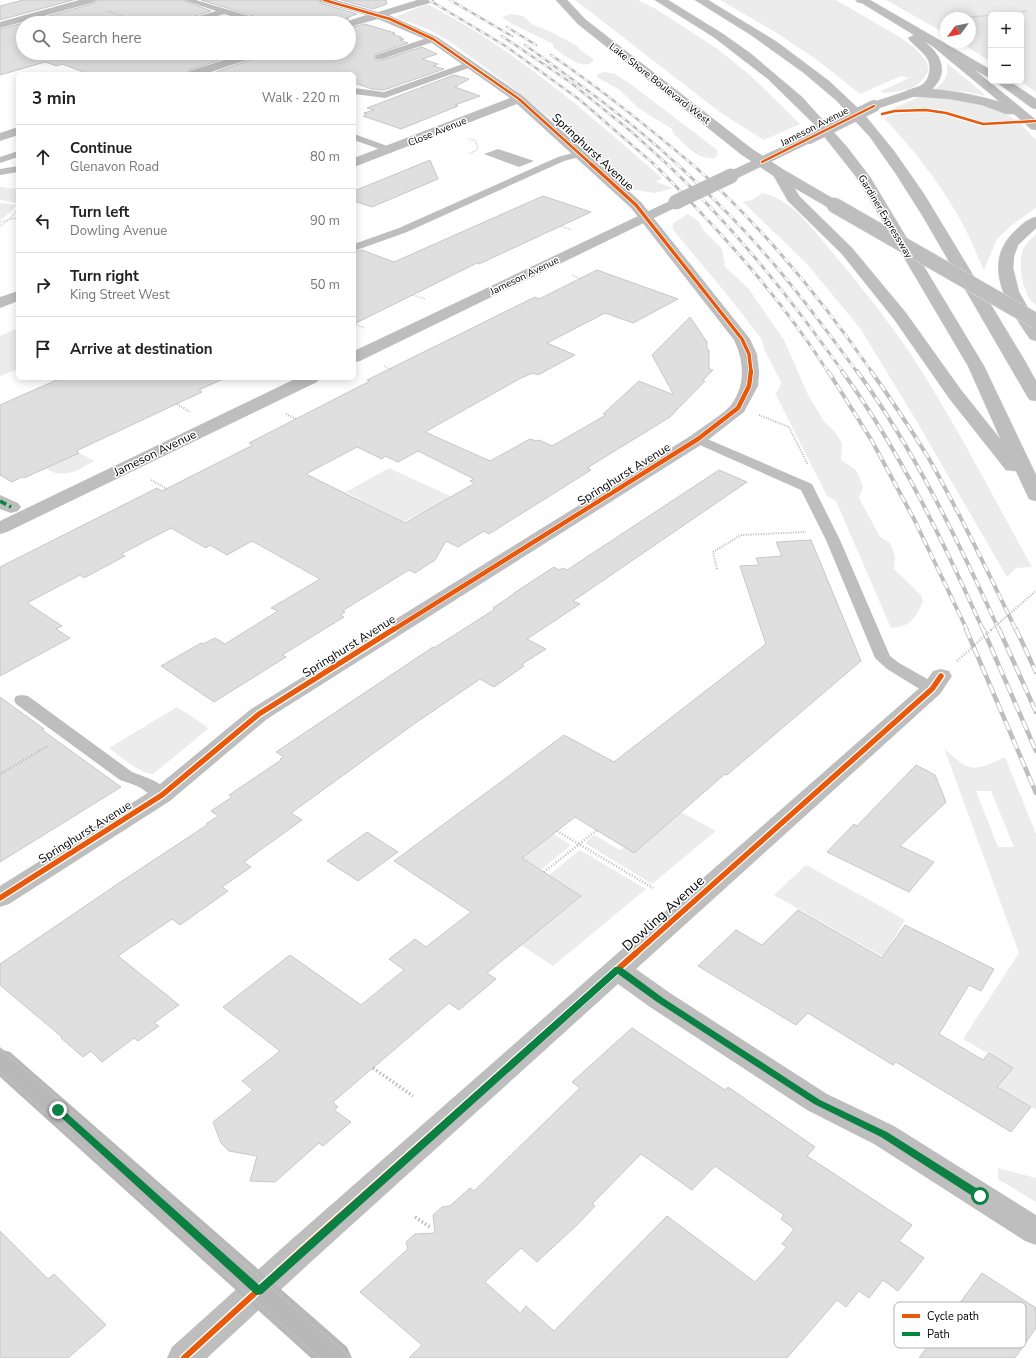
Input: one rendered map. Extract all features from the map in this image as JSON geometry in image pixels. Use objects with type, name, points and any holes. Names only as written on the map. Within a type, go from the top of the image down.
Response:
[{"type":"main road","name":"Springhurst Avenue","points":[[0,898],[162,795],[259,714],[698,439],[738,408],[749,386],[751,372],[749,354],[742,339],[636,206],[580,154],[519,99],[471,64],[433,39],[401,23],[324,0]]},
{"type":"main road","points":[[549,0],[582,22]]},
{"type":"main road","name":"Lake Shore Boulevard West","points":[[561,0],[582,22],[747,152],[779,173],[1036,321]]},
{"type":"main road","name":"Gardiner Expressway","points":[[660,0],[691,17],[750,57],[807,107],[844,150],[863,177],[976,366],[1035,494]]},
{"type":"main road","points":[[700,0],[753,30],[783,50],[841,99],[882,144],[908,179],[1036,396]]},
{"type":"main road","points":[[862,0],[988,73]]},
{"type":"main road","points":[[32,16],[86,1]]},
{"type":"main road","points":[[356,22],[419,1]]},
{"type":"main road","points":[[893,18],[932,56],[936,63],[936,70],[931,82],[927,87],[912,93]]},
{"type":"main road","points":[[0,25],[16,21]]},
{"type":"main road","points":[[934,42],[1036,127]]},
{"type":"main road","points":[[199,72],[236,60]]},
{"type":"main road","points":[[1006,84],[1036,106]]},
{"type":"main road","points":[[912,93],[961,96],[989,102],[1018,115],[1036,127]]},
{"type":"main road","name":"Jameson Avenue","points":[[356,356],[762,162],[874,106],[912,93]]},
{"type":"main road","name":"Close Avenue","points":[[356,162],[519,99]]},
{"type":"main road","points":[[0,137],[16,132]]},
{"type":"main road","points":[[779,173],[793,198],[847,251],[900,316],[956,394],[1035,494]]},
{"type":"main road","points":[[1036,222],[1010,246],[1005,267],[1006,280],[1036,336]]},
{"type":"main road","points":[[0,303],[16,297]]},
{"type":"main road","name":"Jameson Avenue","points":[[0,528],[307,380]]},
{"type":"main road","name":"Dowling Avenue","points":[[184,1358],[308,1245],[618,970],[943,675]]},
{"type":"main road","points":[[618,970],[660,1000],[817,1102],[884,1135],[1036,1231]]},
{"type":"main road","points":[[0,1060],[335,1358]]},
{"type":"lane","points":[[188,0],[241,16]]},
{"type":"lane","points":[[209,16],[225,11]]},
{"type":"lane","points":[[379,57],[433,39]]},
{"type":"lane","points":[[356,91],[385,95],[471,64]]},
{"type":"lane","points":[[356,138],[390,150]]},
{"type":"lane","points":[[356,247],[377,238],[389,236],[403,230],[547,165],[569,156],[580,154]]},
{"type":"lane","points":[[0,160],[16,155]]},
{"type":"lane","points":[[0,172],[16,170]]},
{"type":"lane","points":[[698,439],[807,487],[828,531],[883,658],[893,666],[943,675]]},
{"type":"lane","points":[[22,700],[126,776],[145,783],[162,795]]},
{"type":"path","points":[[86,1],[126,16]]},
{"type":"path","points":[[1018,12],[1026,11]]},
{"type":"path","points":[[976,16],[988,15]]},
{"type":"path","points":[[0,226],[10,220],[16,212]]},
{"type":"path","points":[[0,222],[16,218]]},
{"type":"path","points":[[413,294],[420,297]]},
{"type":"path","points":[[177,404],[188,411]]},
{"type":"path","points":[[146,477],[167,489]]},
{"type":"path","points":[[717,569],[713,552],[741,535],[828,531]]},
{"type":"path","points":[[943,675],[1036,591]]},
{"type":"path","points":[[0,774],[70,734]]},
{"type":"path","points":[[544,872],[597,830]]},
{"type":"path","points":[[557,831],[653,888]]},
{"type":"path","points":[[373,1068],[413,1096]]},
{"type":"path","points":[[415,1217],[430,1227]]},
{"type":"shaded area","points":[[575,0],[638,0],[656,9],[719,50],[752,77],[800,124],[764,140],[721,113]]},
{"type":"shaded area","points":[[720,0],[836,0],[898,36],[915,48],[926,61],[929,70],[920,82],[910,89],[898,92],[883,93],[881,91],[909,78],[901,76],[860,94],[816,59],[775,32]]},
{"type":"shaded area","points":[[886,0],[1036,0],[1036,92],[1024,84],[1024,12],[988,12],[988,60],[969,48],[976,48],[976,12],[940,12],[940,31]]},
{"type":"shaded area","points":[[427,4],[475,31],[524,64],[572,101],[662,178],[656,182],[673,188],[655,193],[629,189],[566,131],[509,85],[449,41],[430,30],[395,17]]},
{"type":"shaded area","points":[[511,14],[523,16],[533,25],[547,30],[577,46],[594,61],[589,64],[584,64],[573,61],[553,47],[553,44],[512,24],[502,17]]},
{"type":"shaded area","points":[[947,63],[985,96],[967,92],[935,89],[946,78]]},
{"type":"shaded area","points":[[605,72],[615,74],[629,83],[716,149],[718,154],[715,158],[702,157],[692,151],[673,133],[672,129],[638,108],[620,90],[598,78],[597,76],[600,73]]},
{"type":"shaded area","points":[[921,96],[958,100],[982,105],[1016,120],[986,123],[939,109],[892,109]]},
{"type":"shaded area","points":[[917,112],[938,113],[980,126],[1021,124],[1036,140],[1036,208],[1012,225],[997,239],[984,270],[965,228],[941,188],[914,152],[884,118],[895,114]]},
{"type":"shaded area","points":[[498,149],[534,161],[519,167],[484,154]]},
{"type":"shaded area","points":[[0,187],[16,189],[16,203],[0,200]]},
{"type":"shaded area","points":[[762,193],[773,196],[802,216],[892,327],[927,379],[1032,567],[1016,568],[1007,577],[917,422],[860,328],[807,264],[743,202],[752,200]]},
{"type":"shaded area","points":[[0,203],[16,205],[12,211],[0,220]]},
{"type":"shaded area","points":[[688,214],[699,222],[704,231],[722,249],[725,267],[748,288],[784,340],[808,395],[825,423],[834,431],[842,443],[841,460],[856,470],[863,486],[859,498],[880,537],[890,543],[895,556],[894,569],[921,595],[923,602],[912,621],[898,627],[891,628],[836,501],[827,496],[775,393],[779,389],[781,382],[765,351],[761,338],[674,231],[672,226],[675,222]]},
{"type":"shaded area","points":[[1036,234],[1036,305],[1028,296],[1025,289],[1021,273],[1021,258],[1023,249]]},
{"type":"shaded area","points":[[16,329],[16,370],[0,376],[0,336]]},
{"type":"shaded area","points":[[79,453],[95,461],[65,474],[52,472],[46,468]]},
{"type":"shaded area","points":[[389,468],[470,505],[440,521],[421,513],[403,522],[346,492]]},
{"type":"shaded area","points":[[177,707],[206,726],[208,729],[153,774],[136,768],[109,748]]},
{"type":"shaded area","points":[[944,748],[960,762],[972,768],[986,765],[1005,757],[1036,834],[1036,1110],[997,1087],[1013,1068],[963,1039],[1019,953]],"holes":[[[976,791],[991,791],[1014,847],[998,847]]]},
{"type":"shaded area","points":[[681,812],[716,831],[652,884],[585,843],[594,835],[620,850],[625,847],[634,853]]},
{"type":"shaded area","points":[[553,834],[571,845],[541,870],[522,858]]},
{"type":"shaded area","points":[[580,850],[646,889],[553,966],[521,945],[581,896],[549,875]]},
{"type":"shaded area","points":[[806,865],[905,920],[883,957],[774,895]]},
{"type":"shaded area","points":[[998,1168],[1036,1178],[1036,1202],[998,1179]]},
{"type":"building","points":[[23,0],[73,0],[0,20],[0,6]]},
{"type":"building","points":[[97,0],[183,0],[211,11],[195,16],[49,16],[95,3]]},
{"type":"building","points":[[201,0],[318,0],[320,3],[357,14],[352,16],[253,16]]},
{"type":"building","points":[[341,0],[386,0],[387,4],[373,9]]},
{"type":"building","points":[[365,24],[395,33],[392,34],[401,37],[399,37],[404,39],[400,40],[408,43],[376,54],[374,58],[376,60],[382,60],[422,47],[437,54],[422,59],[438,64],[433,66],[444,69],[384,90],[372,89],[356,84],[356,72],[216,72],[250,60],[356,60],[356,26]]},
{"type":"building","points":[[16,25],[16,60],[220,60],[189,70],[188,72],[84,72],[62,64],[57,66],[45,62],[0,75],[0,29]]},
{"type":"building","points":[[454,75],[469,79],[455,87],[480,96],[455,105],[458,106],[401,129],[363,116],[367,114],[364,113],[374,110],[367,108]]},
{"type":"building","points":[[430,160],[438,179],[372,207],[356,202],[356,190]]},
{"type":"building","points":[[543,196],[591,212],[479,264],[477,263],[356,323],[356,252],[362,250],[394,262]]},
{"type":"building","points":[[597,270],[678,299],[633,323],[605,313],[547,343],[575,355],[538,375],[533,373],[521,378],[425,432],[490,461],[530,439],[536,441],[539,440],[552,446],[606,415],[603,414],[639,381],[674,395],[652,355],[690,317],[707,342],[707,350],[709,350],[709,369],[713,370],[702,381],[705,381],[670,417],[587,468],[591,470],[489,534],[484,531],[458,547],[446,541],[435,560],[415,573],[409,570],[342,611],[345,612],[340,615],[344,617],[282,655],[286,657],[214,702],[161,666],[201,643],[203,644],[215,638],[225,644],[278,611],[271,608],[320,579],[252,541],[227,555],[210,545],[206,548],[171,528],[121,554],[125,556],[84,578],[80,575],[27,603],[62,626],[56,629],[70,638],[0,676],[0,567],[157,488],[162,491],[253,445],[249,443],[370,381],[367,380],[535,297],[539,299]],"holes":[[[357,447],[382,459],[385,456],[398,462],[418,451],[474,479],[470,481],[475,483],[405,523],[306,474]]]},
{"type":"building","points":[[56,380],[221,380],[199,390],[202,392],[76,451],[79,453],[12,482],[0,475],[0,405]]},
{"type":"building","points":[[719,470],[747,482],[573,601],[580,604],[527,639],[546,649],[522,664],[524,666],[494,687],[480,679],[414,724],[291,813],[302,820],[244,862],[251,867],[222,887],[228,891],[180,925],[172,919],[118,956],[179,1005],[154,1023],[159,1026],[138,1041],[134,1038],[102,1062],[91,1051],[83,1057],[61,1038],[62,1037],[0,985],[0,964],[207,825],[206,824],[218,816],[211,811],[232,797],[229,795],[284,757],[276,752],[433,647],[434,648],[495,609],[493,608],[554,567],[559,570],[563,568],[567,570]]},
{"type":"building","points":[[811,540],[861,661],[727,775],[725,774],[634,853],[575,817],[522,858],[581,896],[487,973],[496,979],[459,1010],[449,1003],[333,1102],[338,1107],[334,1110],[351,1122],[323,1146],[319,1143],[275,1182],[250,1181],[257,1156],[229,1151],[221,1143],[213,1122],[253,1090],[242,1081],[280,1051],[223,1007],[290,955],[361,1005],[404,970],[389,959],[415,939],[426,947],[471,912],[394,861],[564,735],[614,762],[766,644],[740,566],[759,565],[756,558],[782,556],[776,542]]},
{"type":"building","points":[[0,697],[44,729],[42,730],[121,787],[0,862]]},
{"type":"building","points":[[916,765],[935,775],[946,802],[900,846],[934,862],[909,892],[827,852],[854,824],[857,826]]},
{"type":"building","points":[[367,832],[398,852],[358,881],[327,861]]},
{"type":"building","points":[[798,910],[882,958],[905,925],[994,969],[981,991],[969,985],[939,1034],[983,1060],[989,1053],[1013,1068],[997,1087],[1031,1107],[1011,1132],[896,1062],[893,1065],[808,1013],[796,1025],[698,966],[736,930],[762,945]]},
{"type":"building","points":[[632,1028],[725,1090],[728,1087],[815,1147],[807,1156],[912,1225],[899,1241],[924,1258],[898,1291],[883,1280],[869,1298],[859,1291],[846,1307],[837,1300],[787,1358],[409,1358],[422,1345],[360,1292],[408,1249],[406,1242],[415,1234],[435,1233],[433,1215],[442,1207],[450,1206],[470,1188],[474,1191],[580,1088],[572,1082]],"holes":[[[641,1154],[692,1190],[715,1166],[784,1215],[781,1219],[794,1229],[782,1244],[787,1247],[755,1282],[667,1216],[554,1331],[526,1306],[520,1313],[485,1282],[521,1248],[537,1262],[578,1224],[595,1206],[592,1204]]]},
{"type":"building","points":[[0,1231],[48,1279],[54,1274],[106,1325],[68,1358],[0,1358]]},
{"type":"building","points":[[982,1273],[1036,1308],[1036,1328],[1026,1342],[1026,1302],[961,1302]]},
{"type":"building","points":[[926,1348],[1022,1348],[1015,1358],[919,1358]]},
{"type":"tram line","points":[[0,1048],[351,1358]]},
{"type":"tram line","points":[[0,1072],[319,1358]]},
{"type":"railway","points":[[429,0],[507,47],[580,100],[655,165]]},
{"type":"railway","points":[[450,0],[512,36]]},
{"type":"railway","points":[[507,27],[536,45]]},
{"type":"railway","points":[[502,36],[570,82],[633,133],[668,165]]},
{"type":"railway","points":[[525,45],[623,118],[678,165]]},
{"type":"railway","points":[[551,55],[624,108],[693,165]]},
{"type":"railway","points":[[667,164],[692,188],[738,238],[782,290],[843,372]]},
{"type":"railway","points":[[677,164],[755,242],[789,282],[857,372]]},
{"type":"railway","points":[[692,164],[742,211],[788,262],[832,316],[872,372]]},
{"type":"railway","points":[[655,165],[747,264],[789,316],[828,372]]},
{"type":"railway","points":[[828,371],[872,441],[915,521],[967,630]]},
{"type":"railway","points":[[842,371],[863,401],[902,465],[936,530],[983,630]]},
{"type":"railway","points":[[857,371],[878,401],[917,465],[968,563],[999,630]]},
{"type":"railway","points":[[871,371],[928,457],[940,478],[963,521],[1016,630]]},
{"type":"railway","points":[[966,629],[1036,793]]},
{"type":"railway","points":[[983,629],[1036,751]]},
{"type":"railway","points":[[999,629],[1036,712]]},
{"type":"railway","points":[[1016,629],[1036,672]]},
{"type":"marked path","points":[[0,501],[11,507]]},
{"type":"cycle path","points":[[0,898],[162,795],[259,714],[698,439],[738,408],[749,386],[751,372],[749,354],[742,339],[636,205],[519,99],[433,39],[390,19],[324,0]]},
{"type":"cycle path","points":[[762,162],[874,106]]},
{"type":"cycle path","points":[[882,114],[895,111],[926,110],[946,113],[983,124],[1036,121]]},
{"type":"cycle path","points":[[184,1358],[302,1250],[932,689],[941,676]]},
{"type":"route","points":[[58,1110],[258,1291],[302,1250],[618,970],[660,1000],[817,1102],[884,1135],[980,1196]]}]
